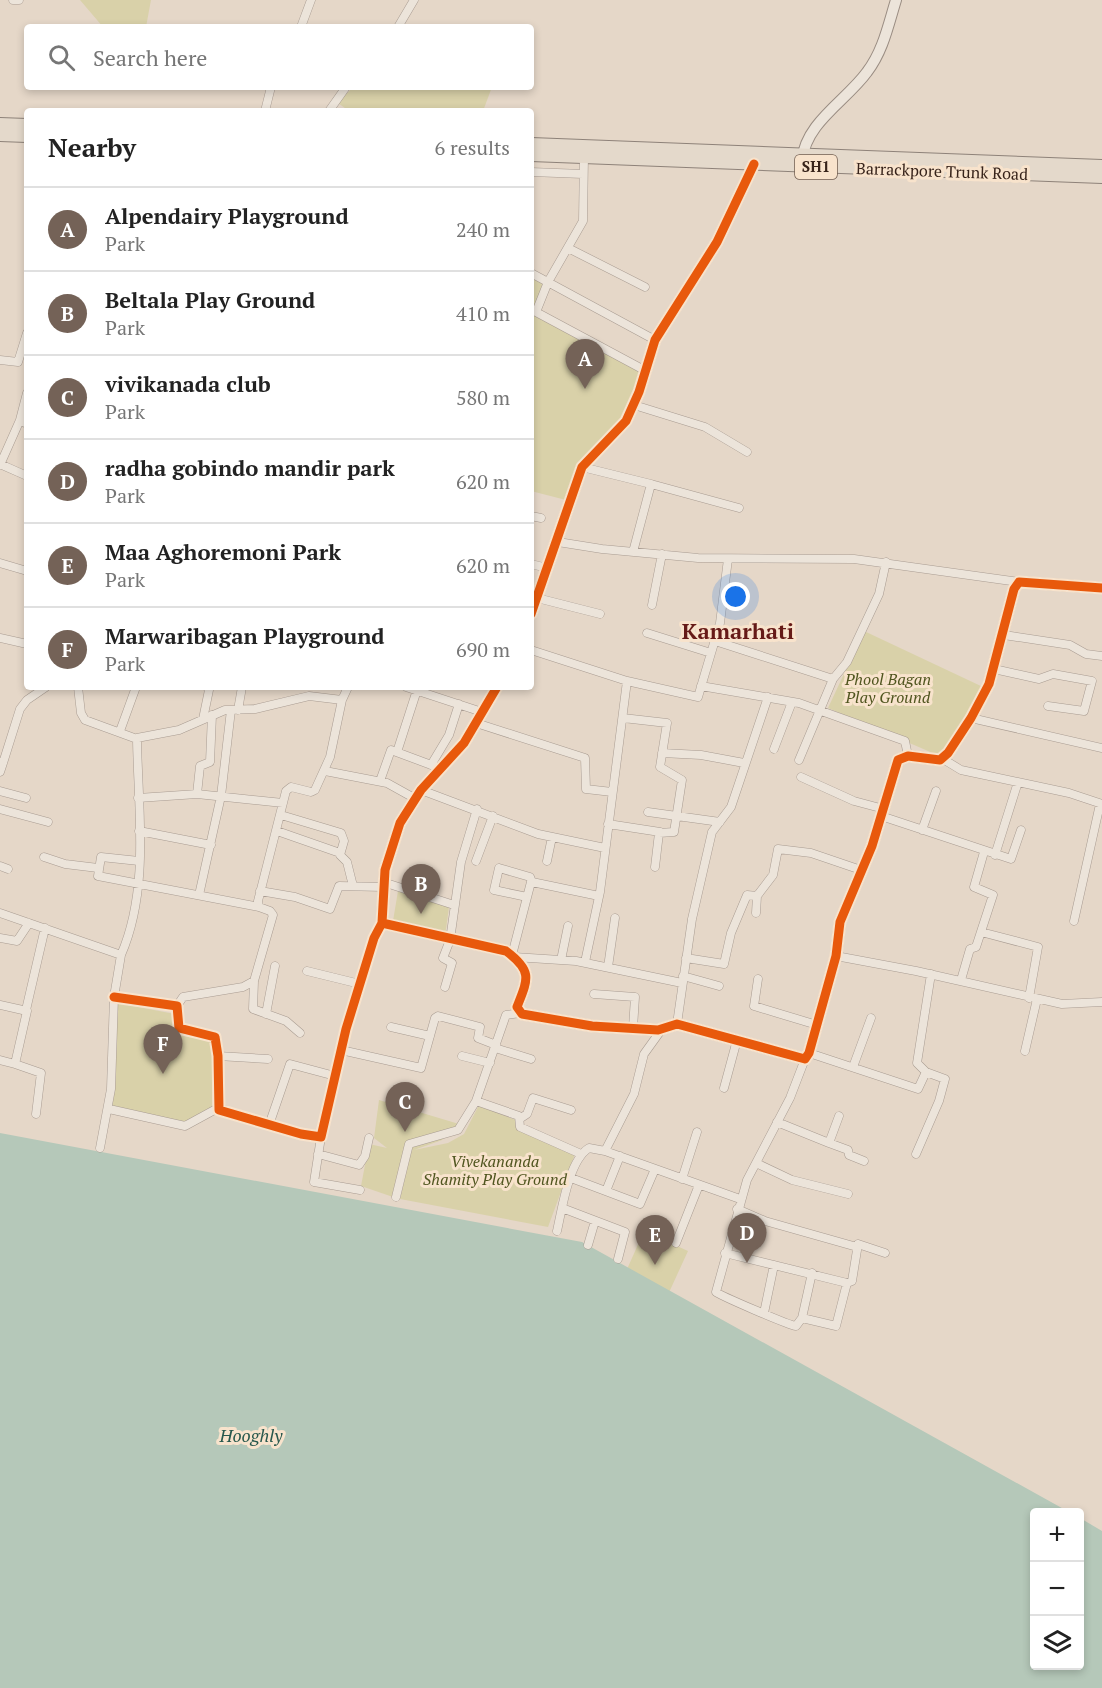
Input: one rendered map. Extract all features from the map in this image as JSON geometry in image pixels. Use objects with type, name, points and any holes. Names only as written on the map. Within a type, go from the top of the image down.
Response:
[{"type":"main road","points":[[0,124],[24,125]]},
{"type":"main road","points":[[0,135],[24,136]]},
{"type":"main road","name":"Barrackpore Trunk Road","points":[[534,144],[1102,166]]},
{"type":"main road","name":"Barrackpore Trunk Road","points":[[534,155],[1102,177]]},
{"type":"street","points":[[13,0],[19,0]]},
{"type":"street","points":[[302,24],[311,0]]},
{"type":"street","points":[[400,24],[414,0]]},
{"type":"street","points":[[801,166],[802,153],[815,127],[855,86],[875,60],[883,45],[896,0]]},
{"type":"street","points":[[266,108],[270,90]]},
{"type":"street","points":[[331,108],[344,90]]},
{"type":"street","points":[[584,156],[584,217],[548,282],[536,308],[537,314],[646,371]]},
{"type":"street","points":[[534,606],[582,467],[621,429],[634,405],[655,340],[717,242],[754,164]]},
{"type":"street","points":[[534,172],[583,174]]},
{"type":"street","points":[[568,248],[645,287]]},
{"type":"street","points":[[534,275],[655,340]]},
{"type":"street","points":[[0,360],[15,363],[19,359],[24,343]]},
{"type":"street","points":[[19,359],[24,363]]},
{"type":"street","points":[[634,405],[705,427],[747,452]]},
{"type":"street","points":[[23,422],[0,464],[24,475]]},
{"type":"street","points":[[582,467],[739,508]]},
{"type":"street","points":[[633,552],[651,484]]},
{"type":"street","points":[[534,517],[541,518]]},
{"type":"street","points":[[558,542],[633,552],[728,558],[846,558],[1019,582],[1102,588]]},
{"type":"street","points":[[652,605],[662,554]]},
{"type":"street","points":[[534,651],[627,681],[697,697],[715,641],[725,592],[728,558]]},
{"type":"street","points":[[799,760],[822,710],[833,679],[847,662],[879,594],[886,562]]},
{"type":"street","points":[[0,563],[24,570]]},
{"type":"street","points":[[534,565],[547,568]]},
{"type":"street","points":[[944,759],[971,718],[994,669],[1013,594],[1019,582]]},
{"type":"street","points":[[537,598],[600,614]]},
{"type":"street","points":[[647,633],[711,653]]},
{"type":"street","points":[[1004,635],[1070,645],[1086,654],[1102,656]]},
{"type":"street","points":[[0,638],[24,643]]},
{"type":"street","points":[[715,641],[833,679]]},
{"type":"street","points":[[994,669],[1039,679],[1053,674],[1092,681],[1084,711],[1048,706]]},
{"type":"street","points":[[585,962],[599,896],[627,681]]},
{"type":"street","points":[[701,686],[768,697],[822,710],[905,741],[908,756]]},
{"type":"street","points":[[0,772],[22,707],[42,690]]},
{"type":"street","points":[[79,690],[84,719],[136,738],[172,732],[212,715],[234,710],[262,708],[309,696],[342,700]]},
{"type":"street","points":[[120,731],[135,690]]},
{"type":"street","points":[[203,719],[209,690]]},
{"type":"street","points":[[199,895],[221,796],[234,710],[241,690]]},
{"type":"street","points":[[260,906],[260,891],[289,787],[314,791],[325,771],[338,732],[342,700],[347,690]]},
{"type":"street","points":[[397,752],[417,690],[482,712]]},
{"type":"street","points":[[360,1190],[314,1182],[321,1137],[341,1050],[374,938],[382,923],[383,884],[394,839],[418,794],[464,744],[495,690]]},
{"type":"street","points":[[676,1024],[686,957],[713,830],[731,807],[744,762],[768,697]]},
{"type":"street","points":[[774,749],[792,702]]},
{"type":"street","points":[[431,765],[449,735],[459,704]]},
{"type":"street","points":[[196,794],[200,766],[210,762],[212,715]]},
{"type":"street","points":[[608,824],[674,833],[682,780],[662,769],[667,723],[622,718]]},
{"type":"street","points":[[971,718],[1102,748]]},
{"type":"street","points":[[476,723],[585,758],[587,762],[586,789],[612,792]]},
{"type":"street","points":[[100,1148],[109,1110],[113,1067],[114,997],[121,955],[134,917],[138,886],[136,738]]},
{"type":"street","points":[[380,781],[390,751],[442,769]]},
{"type":"street","points":[[662,753],[701,755],[744,762]]},
{"type":"street","points":[[812,1273],[801,1318],[798,1325],[794,1326],[717,1293],[740,1199],[807,1056],[836,956],[840,922],[883,812],[897,762],[908,756],[930,760],[944,759],[961,770],[1069,793],[1101,804],[1074,921]]},
{"type":"street","points":[[325,771],[357,779],[380,781],[418,794],[477,809],[552,837],[605,848]]},
{"type":"street","points":[[801,777],[922,830],[995,855],[1012,858],[1021,830]]},
{"type":"street","points":[[995,855],[1018,782]]},
{"type":"street","points":[[0,791],[26,798]]},
{"type":"street","points":[[922,830],[936,791]]},
{"type":"street","points":[[138,798],[196,794],[283,803]]},
{"type":"street","points":[[0,809],[48,822]]},
{"type":"street","points":[[445,987],[452,963],[443,958],[450,940],[460,862],[477,809]]},
{"type":"street","points":[[648,812],[720,822]]},
{"type":"street","points":[[280,815],[313,827],[340,832],[344,842],[340,853]]},
{"type":"street","points":[[477,861],[493,816]]},
{"type":"street","points":[[139,831],[211,845]]},
{"type":"street","points":[[277,831],[340,853],[347,862],[353,886]]},
{"type":"street","points":[[655,867],[660,832]]},
{"type":"street","points":[[547,861],[552,837]]},
{"type":"street","points":[[756,913],[757,896],[773,875],[778,849],[811,853],[861,870]]},
{"type":"street","points":[[961,981],[970,949],[976,947],[993,895],[974,887],[984,852]]},
{"type":"street","points":[[44,857],[65,864],[98,868]]},
{"type":"street","points":[[139,861],[101,857],[98,868],[100,878],[260,906],[272,912],[254,981],[252,1009],[286,1021],[300,1033]]},
{"type":"street","points":[[513,956],[531,882],[530,877],[498,869],[494,890],[527,897]]},
{"type":"street","points":[[531,882],[599,896]]},
{"type":"street","points":[[260,891],[295,897],[330,909],[338,887],[383,884],[453,905]]},
{"type":"street","points":[[686,957],[724,964],[732,933],[747,895],[757,896]]},
{"type":"street","points":[[0,913],[121,955]]},
{"type":"street","points":[[608,967],[615,918]]},
{"type":"street","points":[[0,938],[17,941],[29,923]]},
{"type":"street","points":[[382,923],[450,940],[501,949],[513,956],[528,977],[517,1007],[520,1013]]},
{"type":"street","points":[[561,960],[568,926]]},
{"type":"street","points":[[15,1064],[45,928]]},
{"type":"street","points":[[981,932],[1038,947],[1033,999],[1024,1051]]},
{"type":"street","points":[[513,956],[585,962],[719,986]]},
{"type":"street","points":[[836,956],[931,974],[1033,999],[1062,1004],[1102,1002]]},
{"type":"street","points":[[266,1014],[276,966]]},
{"type":"street","points":[[307,971],[360,984]]},
{"type":"street","points":[[916,1154],[946,1081],[926,1072],[917,1063],[931,974]]},
{"type":"street","points":[[758,979],[754,1006],[817,1025]]},
{"type":"street","points":[[218,1108],[218,1056],[214,1037],[179,1028],[177,1006],[182,997],[243,987],[254,981]]},
{"type":"street","points":[[594,994],[636,997],[633,1028]]},
{"type":"street","points":[[114,997],[177,1006]]},
{"type":"street","points":[[0,1005],[26,1010]]},
{"type":"street","points":[[396,1197],[409,1144],[454,1133],[476,1101],[506,1014],[520,1013],[592,1026],[662,1029],[676,1024],[853,1067],[918,1089],[926,1072]]},
{"type":"street","points":[[341,1050],[419,1069],[435,1018],[438,1016],[480,1027],[478,1038],[531,1059]]},
{"type":"street","points":[[853,1067],[871,1018]]},
{"type":"street","points":[[391,1027],[430,1036]]},
{"type":"street","points":[[606,1151],[634,1094],[644,1054],[662,1029]]},
{"type":"street","points":[[724,1088],[737,1040]]},
{"type":"street","points":[[218,1056],[268,1059]]},
{"type":"street","points":[[462,1056],[489,1063]]},
{"type":"street","points":[[0,1060],[41,1073],[36,1114]]},
{"type":"street","points":[[270,1125],[290,1064],[335,1076]]},
{"type":"street","points":[[571,1110],[533,1098],[527,1114],[521,1118],[520,1127],[581,1154]]},
{"type":"street","points":[[476,1101],[521,1118]]},
{"type":"street","points":[[109,1110],[186,1126],[218,1108],[301,1134],[321,1137]]},
{"type":"street","points":[[829,1143],[839,1116]]},
{"type":"street","points":[[777,1122],[848,1150],[849,1155],[864,1161]]},
{"type":"street","points":[[682,1179],[698,1132]]},
{"type":"street","points":[[318,1154],[359,1165],[365,1156],[369,1138]]},
{"type":"street","points":[[557,1231],[571,1178],[581,1154],[591,1148],[606,1151],[740,1199]]},
{"type":"street","points":[[606,1191],[620,1156]]},
{"type":"street","points":[[756,1163],[792,1180],[848,1194]]},
{"type":"street","points":[[571,1178],[641,1203],[655,1169]]},
{"type":"street","points":[[676,1243],[699,1185]]},
{"type":"street","points":[[562,1208],[626,1232],[618,1259]]},
{"type":"street","points":[[737,1209],[765,1221],[856,1247]]},
{"type":"street","points":[[588,1245],[595,1221]]},
{"type":"street","points":[[725,1253],[847,1283],[852,1281],[858,1244],[885,1253]]},
{"type":"street","points":[[764,1312],[774,1265]]},
{"type":"street","points":[[801,1318],[836,1326],[847,1283]]},
{"type":"green space","points":[[80,0],[151,0],[147,24],[100,24]]},
{"type":"green space","points":[[350,90],[491,90],[484,108],[345,108],[338,103]]},
{"type":"green space","points":[[534,275],[547,282],[534,310]]},
{"type":"green space","points":[[534,313],[643,372],[637,395],[566,500],[534,492]]},
{"type":"green space","name":"Phool Bagan Play Ground","points":[[864,631],[983,687],[942,757],[828,708]]},
{"type":"green space","points":[[398,891],[449,907],[445,936],[393,921]]},
{"type":"green space","points":[[117,1003],[175,1014],[174,1034],[213,1042],[212,1107],[184,1123],[112,1107]]},
{"type":"green space","name":"Vivekananda Shamity Play Ground","points":[[379,1100],[459,1124],[442,1140],[414,1150],[448,1143],[464,1134],[479,1105],[518,1121],[517,1128],[575,1154],[548,1227],[400,1199],[411,1150],[393,1197],[361,1186],[369,1144],[387,1148],[374,1138]]},
{"type":"green space","points":[[644,1231],[688,1251],[666,1299],[624,1276]]},
{"type":"water","name":"Hooghly","points":[[0,1133],[582,1242],[1062,1508],[1030,1508],[1030,1670],[1084,1670],[1084,1520],[1102,1531],[1102,1688],[0,1688]]},
{"type":"cycle path","points":[[534,605],[582,467],[626,421],[639,392],[655,340],[717,242],[754,164]]},
{"type":"cycle path","points":[[495,690],[464,743],[421,790],[400,823],[385,870],[382,923],[506,951],[521,964],[526,976],[517,1007],[522,1014],[592,1026],[658,1030],[677,1024],[805,1059],[809,1053],[836,956],[840,922],[872,846],[898,760],[908,756],[940,760],[948,753],[971,718],[989,684],[1014,589],[1019,582],[1102,588]]},
{"type":"cycle path","points":[[114,997],[177,1006],[179,1028],[215,1037],[218,1056],[219,1110],[301,1134],[321,1137],[346,1029],[374,938],[382,923]]},
{"type":"place","name":"Alpendairy Playground","points":[[585,389]]},
{"type":"place","name":"Beltala Play Ground","points":[[421,914]]},
{"type":"place","name":"Marwaribagan Playground","points":[[163,1074]]},
{"type":"place","name":"vivikanada club","points":[[405,1132]]},
{"type":"place","name":"radha gobindo mandir park","points":[[747,1263]]},
{"type":"place","name":"Maa Aghoremoni Park","points":[[655,1265]]},
{"type":"district","name":"Kamarhati","points":[[738,631]]}]
